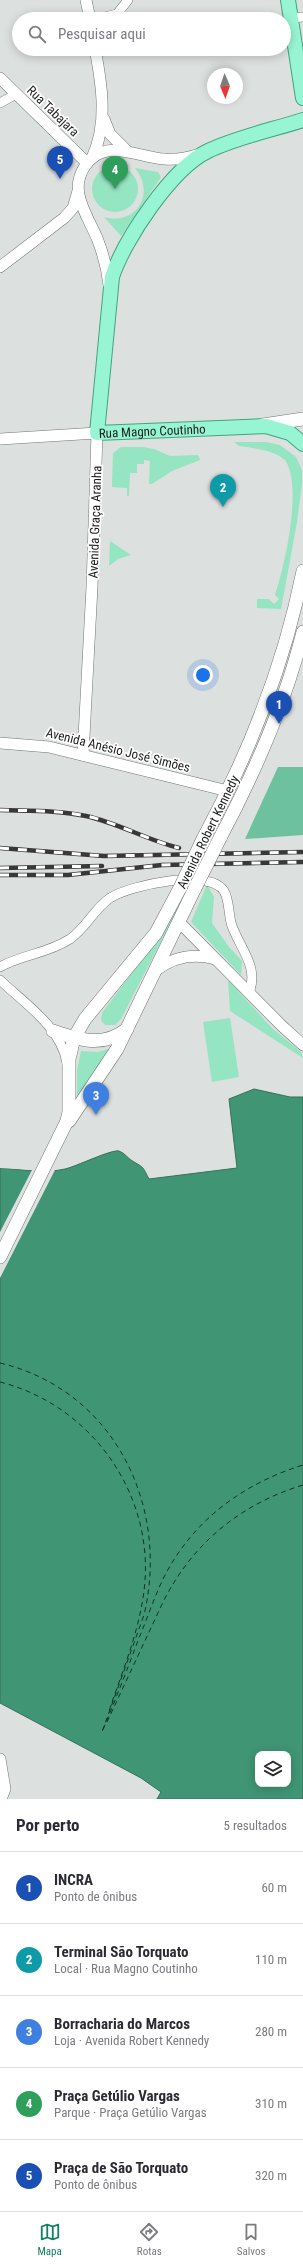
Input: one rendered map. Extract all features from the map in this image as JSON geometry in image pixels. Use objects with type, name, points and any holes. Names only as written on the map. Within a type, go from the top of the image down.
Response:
[{"type":"main road","points":[[288,0],[297,17],[303,98]]},
{"type":"main road","name":"Avenida Graça Aranha","points":[[98,433],[110,289],[120,257],[155,202],[180,171],[208,151],[303,120]]},
{"type":"main road","name":"Rua Magno Coutinho","points":[[98,433],[257,426],[303,419]]},
{"type":"main road","points":[[257,426],[282,430],[303,444]]},
{"type":"main road","name":"Avenida Robert Kennedy","points":[[66,1126],[69,1112],[68,1070],[74,1038],[85,1019],[156,933],[228,791],[257,727],[274,684],[287,639],[303,571]]},
{"type":"main road","name":"Avenida Robert Kennedy","points":[[154,972],[239,800],[272,727],[292,674],[303,632]]},
{"type":"main road","points":[[0,1257],[66,1126],[118,1049],[154,972]]},
{"type":"main road","points":[[53,1031],[88,1042],[102,1042],[116,1037],[127,1029]]},
{"type":"street","points":[[86,0],[89,12]]},
{"type":"street","points":[[119,12],[128,0]]},
{"type":"street","points":[[0,267],[64,218],[76,202],[80,175],[90,161],[101,132],[102,110],[96,56]]},
{"type":"street","name":"Rua Tabajara","points":[[0,78],[90,161]]},
{"type":"street","points":[[0,103],[16,94]]},
{"type":"street","points":[[102,110],[110,134],[126,150]]},
{"type":"street","points":[[90,161],[105,151],[126,150],[165,159],[187,158],[208,151]]},
{"type":"street","points":[[78,188],[81,202],[101,250],[110,289]]},
{"type":"street","name":"Rua Magno Coutinho","points":[[0,438],[98,433]]},
{"type":"street","name":"Avenida Graça Aranha","points":[[83,755],[98,433]]},
{"type":"street","name":"Avenida Anésio José Simões","points":[[0,743],[38,745],[228,791]]},
{"type":"street","points":[[0,967],[48,951],[70,939],[82,929],[102,904],[123,891],[157,882],[206,881],[216,883],[226,895],[230,920],[252,969],[253,980],[249,994]]},
{"type":"street","points":[[179,922],[290,1035],[303,1045]]},
{"type":"street","points":[[154,972],[168,962],[184,957],[200,956],[215,959]]},
{"type":"street","points":[[0,980],[53,1031],[63,1048],[68,1070]]},
{"type":"street","points":[[0,1759],[5,1789],[1,1799]]},
{"type":"shaded area","points":[[115,166],[128,170],[134,176],[138,189],[134,202],[128,208],[115,212],[102,208],[96,202],[92,189],[96,176],[102,170]]},
{"type":"shaded area","points":[[135,168],[158,172],[161,177],[121,236],[104,217],[116,219],[126,217],[134,212],[140,205],[144,187]]},
{"type":"shaded area","points":[[234,442],[266,442],[280,445],[296,457],[302,470],[302,484],[297,522],[281,609],[257,608],[257,599],[269,599],[274,604],[279,599],[275,595],[287,546],[292,506],[290,472],[285,460],[275,454],[263,450],[239,446]]},
{"type":"shaded area","points":[[121,447],[143,447],[154,449],[170,456],[198,455],[200,460],[172,471],[152,484],[149,484],[150,461],[144,460],[144,464],[137,464],[137,473],[130,473],[129,496],[127,496],[127,488],[112,487],[113,453]]},
{"type":"shaded area","points":[[110,541],[131,555],[118,559],[109,566]]},
{"type":"shaded area","points":[[278,767],[303,767],[303,835],[245,839]]},
{"type":"shaded area","points":[[207,885],[214,897],[212,923],[229,947],[242,961],[241,975],[191,922]]},
{"type":"shaded area","points":[[186,889],[188,889],[121,1019],[115,1025],[105,1025],[101,1020],[102,1013],[168,925]]},
{"type":"shaded area","points":[[228,980],[272,1028],[301,1052],[303,1058],[230,1011]]},
{"type":"shaded area","points":[[230,1018],[239,1077],[212,1082],[203,1022]]},
{"type":"shaded area","points":[[113,1048],[77,1101],[77,1070],[81,1051],[97,1052]]},
{"type":"shaded area","points":[[254,1089],[290,1097],[303,1097],[303,1799],[157,1799],[161,1792],[141,1778],[0,1703],[0,1168],[41,1171],[65,1169],[115,1151],[119,1151],[142,1167],[149,1179],[237,1168],[229,1099]]},
{"type":"pier","points":[[0,1166],[56,1168],[0,1278],[0,1232],[32,1170],[0,1168]]},
{"type":"ferry route","points":[[0,1363],[40,1377],[74,1398],[103,1426],[124,1458],[140,1494],[148,1533],[150,1574],[144,1615],[102,1732],[163,1579],[175,1558],[189,1539],[204,1522],[221,1507],[240,1494],[259,1483],[303,1465]]},
{"type":"ferry route","points":[[0,1382],[34,1394],[65,1412],[91,1435],[113,1463],[130,1493],[141,1527],[145,1562],[143,1598],[133,1641],[109,1711]]},
{"type":"ferry route","points":[[107,1722],[164,1600],[176,1579],[190,1560],[205,1543],[240,1514],[280,1493],[303,1485]]},
{"type":"railway","points":[[0,810],[54,812],[86,816],[179,848]]},
{"type":"railway","points":[[0,848],[104,856],[303,852]]},
{"type":"railway","points":[[0,875],[68,875],[162,865],[303,862]]},
{"type":"railway","points":[[0,868],[102,866]]},
{"type":"place","name":"Praça de São Torquato","points":[[60,179]]},
{"type":"place","name":"Praça Getúlio Vargas","points":[[115,189]]},
{"type":"place","name":"Terminal São Torquato","points":[[223,507]]},
{"type":"place","name":"INCRA","points":[[279,724]]},
{"type":"place","name":"Borracharia do Marcos","points":[[96,1115]]}]
